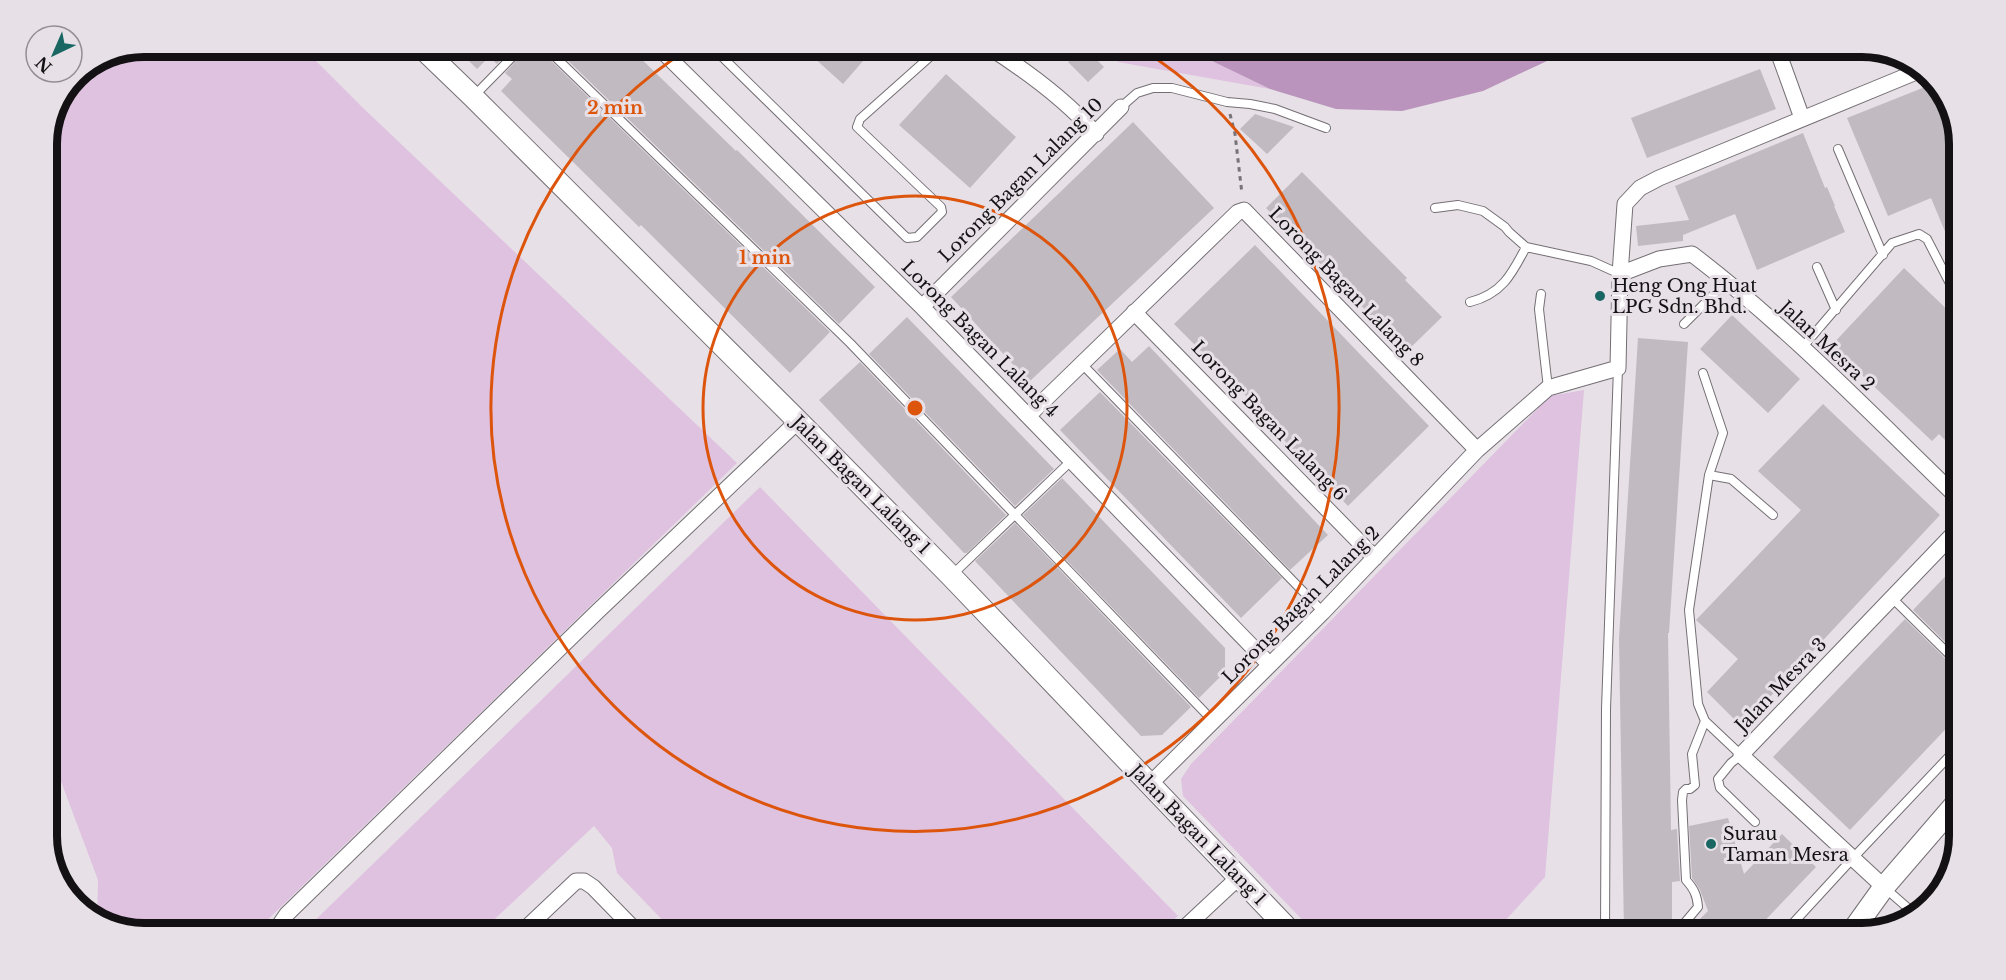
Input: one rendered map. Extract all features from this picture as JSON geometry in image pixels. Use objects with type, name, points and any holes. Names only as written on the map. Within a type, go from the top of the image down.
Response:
[{"type":"main road","name":"Jalan Bagan Lalang 1","points":[[431,57],[951,576],[1283,923]]},
{"type":"main road","points":[[1858,923],[1884,887],[1949,812]]},
{"type":"street","name":"Lorong Bagan Lalang 4","points":[[668,57],[1029,415],[1269,664]]},
{"type":"street","points":[[1004,57],[1023,69],[1076,112],[1096,134]]},
{"type":"street","points":[[1780,57],[1802,118]]},
{"type":"street","points":[[1548,388],[1618,368],[1624,204],[1640,188],[1913,73]]},
{"type":"street","name":"Lorong Bagan Lalang 10","points":[[922,307],[1096,134],[1121,106]]},
{"type":"street","name":"Lorong Bagan Lalang 8","points":[[1029,415],[1238,212],[1244,210],[1477,450]]},
{"type":"street","name":"Jalan Mesra 2","points":[[1620,274],[1659,259],[1692,254],[1727,281],[1802,348],[1949,489]]},
{"type":"street","name":"Lorong Bagan Lalang 6","points":[[1134,312],[1376,558]]},
{"type":"street","name":"Lorong Bagan Lalang 2","points":[[1150,784],[1376,558],[1477,450],[1548,388]]},
{"type":"street","points":[[281,923],[295,906],[598,610],[798,421]]},
{"type":"street","name":"Jalan Mesra 3","points":[[1884,887],[1741,755],[1949,538]]},
{"type":"street","points":[[1190,923],[1239,877]]},
{"type":"street","points":[[536,923],[576,881],[584,881],[593,887],[628,923]]},
{"type":"lane","points":[[473,97],[512,57]]},
{"type":"lane","points":[[556,57],[690,185],[850,343],[1213,721]]},
{"type":"lane","points":[[722,57],[907,238],[917,237],[942,212],[941,207],[857,128],[860,118],[929,57]]},
{"type":"lane","points":[[1121,106],[1137,93],[1153,88],[1172,88],[1227,102],[1250,104],[1275,110],[1326,128]]},
{"type":"lane","points":[[1838,149],[1883,255]]},
{"type":"lane","points":[[1435,208],[1458,206],[1483,211],[1505,227],[1526,247],[1591,261],[1620,274]]},
{"type":"lane","points":[[1802,348],[1892,243],[1919,234],[1927,239],[1949,282]]},
{"type":"lane","points":[[1470,302],[1484,299],[1498,289],[1510,276],[1526,247]]},
{"type":"lane","points":[[1816,267],[1836,310]]},
{"type":"lane","points":[[1684,324],[1727,281]]},
{"type":"lane","points":[[1541,294],[1539,309],[1548,388]]},
{"type":"lane","points":[[1081,363],[1323,612]]},
{"type":"lane","points":[[1605,923],[1606,709],[1618,368]]},
{"type":"lane","points":[[1703,373],[1723,434],[1709,475],[1689,610],[1698,704],[1705,721],[1741,755],[1718,779],[1720,788],[1755,822]]},
{"type":"lane","points":[[951,576],[1071,461]]},
{"type":"lane","points":[[1709,475],[1731,479],[1773,515]]},
{"type":"lane","points":[[1892,598],[1949,654]]},
{"type":"lane","points":[[1684,923],[1698,907],[1698,898],[1686,880],[1682,800],[1683,792],[1695,785],[1692,754],[1705,721]]},
{"type":"lane","points":[[1793,923],[1949,757]]},
{"type":"lane","points":[[1884,887],[1909,909]]},
{"type":"path","points":[[1227,102],[1235,134],[1244,210]]},
{"type":"shaded area","points":[[144,57],[312,57],[737,463],[264,923],[144,923],[116,918],[97,909],[98,880],[57,771],[57,138],[60,121],[66,105],[87,78],[116,62]]},
{"type":"shaded area","points":[[1112,57],[1204,57],[1270,89],[1118,62]]},
{"type":"shaded area","points":[[1204,57],[1556,57],[1483,91],[1402,111],[1336,109],[1270,89]]},
{"type":"shaded area","points":[[1584,390],[1545,877],[1503,923],[1305,923],[1183,796],[1181,779],[1191,764],[1550,396]]},
{"type":"shaded area","points":[[760,487],[1178,916],[1170,923],[665,923],[617,873],[612,848],[594,826],[491,923],[312,923]]},
{"type":"building","points":[[465,57],[489,57],[477,69]]},
{"type":"building","points":[[489,57],[504,57],[497,64]]},
{"type":"building","points":[[519,57],[547,57],[830,332],[790,373],[641,225],[639,227],[501,91],[512,79],[505,73]]},
{"type":"building","points":[[564,57],[639,57],[737,150],[875,287],[839,324]]},
{"type":"building","points":[[813,57],[866,57],[843,84]]},
{"type":"building","points":[[1073,57],[1094,57],[1104,67],[1088,82],[1068,62]]},
{"type":"building","points":[[1760,69],[1776,109],[1647,158],[1631,118]]},
{"type":"building","points":[[946,74],[1016,137],[970,188],[899,125]]},
{"type":"building","points":[[1928,87],[1940,105],[1949,138],[1949,241],[1931,198],[1888,216],[1847,118]]},
{"type":"building","points":[[1255,114],[1294,127],[1267,154],[1240,129]]},
{"type":"building","points":[[1133,122],[1214,208],[1029,382],[951,297]]},
{"type":"building","points":[[1803,133],[1845,232],[1757,270],[1735,214],[1683,235],[1683,241],[1638,246],[1636,226],[1689,220],[1675,186]]},
{"type":"building","points":[[1302,172],[1407,278],[1405,280],[1442,317],[1405,353],[1266,208]]},
{"type":"building","points":[[1255,245],[1429,426],[1348,506],[1281,437],[1282,435],[1245,398],[1246,396],[1174,324]]},
{"type":"building","points":[[1904,268],[1949,311],[1949,444],[1939,434],[1932,441],[1831,346]]},
{"type":"building","points":[[1732,315],[1800,379],[1768,413],[1700,349]]},
{"type":"building","points":[[907,317],[1054,469],[1015,506],[869,354]]},
{"type":"building","points":[[1638,338],[1688,342],[1668,633],[1671,830],[1677,829],[1680,881],[1672,882],[1672,923],[1624,923],[1619,638]]},
{"type":"building","points":[[1149,346],[1328,535],[1290,570],[1097,370],[1120,349],[1132,362]]},
{"type":"building","points":[[860,362],[1006,515],[967,553],[964,553],[819,400]]},
{"type":"building","points":[[1100,392],[1282,578],[1241,618],[1060,430]]},
{"type":"building","points":[[1823,404],[1940,515],[1742,727],[1707,692],[1738,659],[1696,620],[1801,510],[1758,471]]},
{"type":"building","points":[[1062,478],[1225,648],[1225,672],[1199,698],[1023,515]]},
{"type":"building","points":[[1015,523],[1191,707],[1162,735],[1141,736],[975,561]]},
{"type":"building","points":[[1949,572],[1949,646],[1913,610]]},
{"type":"building","points":[[1905,619],[1949,662],[1949,726],[1850,830],[1773,757]]},
{"type":"building","points":[[1728,818],[1744,874],[1782,834],[1816,867],[1763,923],[1696,923],[1708,911],[1700,890],[1692,878],[1689,826]]},
{"type":"place","name":"Heng Ong Huat LPG Sdn. Bhd.","points":[[1600,296]]},
{"type":"place","name":"Surau Taman Mesra","points":[[1711,844]]}]
